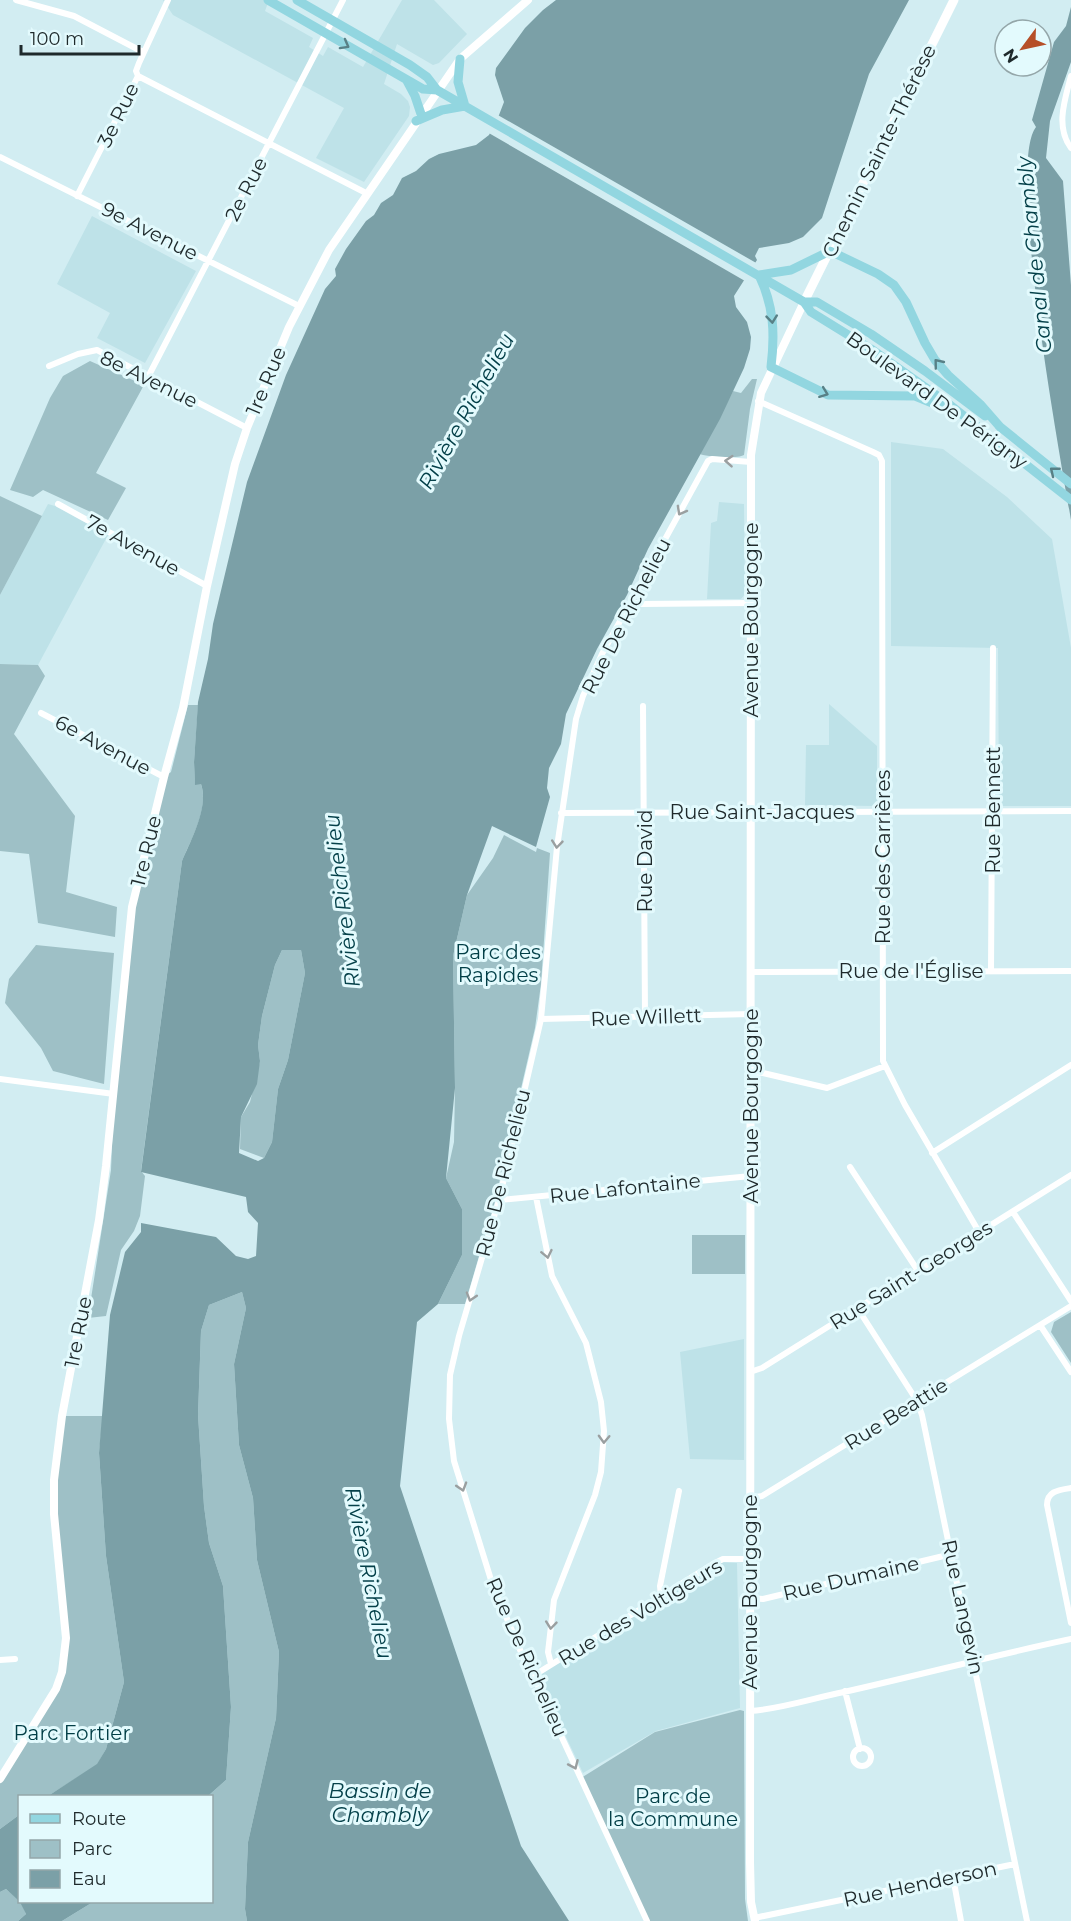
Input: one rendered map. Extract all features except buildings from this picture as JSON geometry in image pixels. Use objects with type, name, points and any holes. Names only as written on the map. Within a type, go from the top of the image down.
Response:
[{"type":"main road","points":[[268,0],[423,89],[437,90]]},
{"type":"main road","points":[[297,0],[428,77],[437,90]]},
{"type":"main road","name":"Chemin Sainte-Thérèse","points":[[804,302],[954,0]]},
{"type":"main road","points":[[406,79],[416,96],[419,118],[442,110],[465,106],[459,86],[460,59]]},
{"type":"main road","name":"Boulevard De Périgny","points":[[437,90],[804,302],[811,312],[890,361],[971,421],[1071,500]]},
{"type":"main road","points":[[971,421],[915,396],[828,395],[771,367],[773,318],[769,299],[759,275],[791,270],[830,251],[878,274],[894,285],[905,299],[935,360],[980,404],[1001,429]]},
{"type":"main road","name":"Boulevard De Périgny","points":[[804,302],[817,302],[871,334],[925,371],[1071,484]]},
{"type":"street","points":[[16,0],[74,16],[143,52]]},
{"type":"street","name":"3e Rue","points":[[77,196],[138,76],[137,69],[143,52],[168,0]]},
{"type":"street","name":"2e Rue","points":[[148,377],[343,0]]},
{"type":"street","name":"1re Rue","points":[[0,1779],[51,1698],[62,1672],[66,1638],[54,1514],[54,1480],[62,1416],[99,1220],[132,907],[183,708],[207,586],[235,464],[247,428],[299,306],[329,250],[460,59],[528,0]]},
{"type":"street","points":[[138,76],[366,194]]},
{"type":"street","points":[[1071,76],[1062,121],[1064,136],[1071,148]]},
{"type":"street","name":"9e Avenue","points":[[0,157],[299,306]]},
{"type":"street","name":"Avenue Bourgogne","points":[[754,1919],[750,1882],[751,462],[758,401],[771,367],[804,302]]},
{"type":"street","name":"8e Avenue","points":[[49,366],[78,354],[97,350],[247,428]]},
{"type":"street","name":"Rue des Carrières","points":[[758,401],[873,452],[881,458],[883,470],[883,1059],[932,1153],[980,1232]]},
{"type":"street","name":"Rue De Richelieu","points":[[647,1921],[492,1583],[457,1472],[449,1430],[448,1394],[452,1364],[499,1200],[541,1019],[561,813],[574,729],[580,706],[602,654],[708,461],[712,459],[751,462]]},
{"type":"street","name":"7e Avenue","points":[[58,504],[207,586]]},
{"type":"street","points":[[632,601],[641,604],[750,603]]},
{"type":"street","name":"Rue Bennett","points":[[991,971],[993,648]]},
{"type":"street","name":"Rue David","points":[[643,706],[645,1016]]},
{"type":"street","name":"6e Avenue","points":[[41,713],[164,777]]},
{"type":"street","name":"Rue Saint-Jacques","points":[[561,813],[1071,812]]},
{"type":"street","name":"Rue de l'Église","points":[[751,972],[1071,971]]},
{"type":"street","name":"Rue Willett","points":[[541,1019],[751,1014]]},
{"type":"street","points":[[932,1153],[1071,1065]]},
{"type":"street","points":[[751,1073],[764,1073],[825,1088],[842,1084],[885,1066]]},
{"type":"street","points":[[0,1079],[114,1094]]},
{"type":"street","points":[[850,1167],[918,1271]]},
{"type":"street","name":"Rue Saint-Georges","points":[[750,1372],[762,1368],[1071,1175]]},
{"type":"street","name":"Rue Lafontaine","points":[[499,1200],[751,1176]]},
{"type":"street","points":[[536,1197],[552,1276],[586,1343],[601,1402],[604,1431],[601,1472],[595,1495],[554,1600],[548,1653],[551,1664]]},
{"type":"street","points":[[1013,1212],[1071,1301]]},
{"type":"street","name":"Rue Beattie","points":[[750,1498],[762,1496],[1071,1306]]},
{"type":"street","name":"Rue Langevin","points":[[858,1309],[917,1401],[922,1415],[1027,1921]]},
{"type":"street","points":[[1040,1325],[1071,1372]]},
{"type":"street","points":[[1071,1488],[1052,1493],[1047,1501],[1071,1623]]},
{"type":"street","points":[[661,1596],[660,1586],[679,1491]]},
{"type":"street","name":"Rue Dumaine","points":[[750,1598],[763,1599],[952,1554]]},
{"type":"street","name":"Rue des Voltigeurs","points":[[533,1676],[718,1561],[750,1559]]},
{"type":"street","points":[[750,1711],[1071,1639]]},
{"type":"street","points":[[0,1660],[15,1659]]},
{"type":"street","points":[[846,1691],[860,1749]]},
{"type":"street","name":"Rue Henderson","points":[[754,1919],[1015,1864]]},
{"type":"street","points":[[952,1877],[961,1921]]},
{"type":"shaded area","points":[[163,0],[269,0],[265,11],[313,38],[309,47],[323,56],[328,47],[363,67],[402,0],[434,0],[467,34],[439,63],[433,65],[397,44],[384,84],[408,101],[409,116],[364,182],[316,158],[344,108],[173,15]]},
{"type":"shaded area","points":[[92,216],[196,271],[145,363],[97,338],[110,313],[57,284]]},
{"type":"shaded area","points":[[891,442],[943,449],[1007,497],[1052,539],[1071,648],[1071,806],[1002,806],[999,804],[998,648],[891,646]]},
{"type":"shaded area","points":[[719,502],[744,504],[745,594],[741,599],[707,599],[711,523],[717,521]]},
{"type":"shaded area","points":[[48,504],[108,535],[38,665],[0,664],[0,595]]},
{"type":"shaded area","points":[[829,704],[877,746],[877,802],[875,806],[805,805],[806,745],[829,745]]},
{"type":"shaded area","points":[[744,1339],[744,1460],[690,1459],[680,1352]]},
{"type":"shaded area","points":[[718,1562],[737,1563],[740,1708],[656,1731],[583,1773],[536,1673]]},
{"type":"green space","points":[[90,361],[144,385],[96,473],[126,488],[108,520],[43,490],[33,497],[10,490],[50,398],[63,376]]},
{"type":"green space","points":[[752,379],[757,379],[750,409],[744,455],[722,457],[700,454],[733,391],[741,393]]},
{"type":"green space","points":[[0,496],[42,516],[0,595]]},
{"type":"green space","points":[[0,664],[38,665],[45,676],[14,734],[75,816],[66,892],[117,907],[115,937],[38,923],[29,854],[0,851]]},
{"type":"green space","points":[[188,705],[198,705],[194,762],[195,784],[201,784],[203,803],[198,824],[182,861],[141,1171],[145,1176],[140,1216],[134,1231],[121,1250],[106,1316],[88,1318],[111,1170],[114,1094],[132,907],[164,777],[171,772]]},
{"type":"green space","name":"Parc des Rapides","points":[[504,835],[536,852],[537,848],[550,853],[541,984],[535,1028],[494,1205],[465,1304],[438,1304],[462,1255],[462,1209],[446,1178],[454,1142],[453,956],[467,895],[493,858]]},
{"type":"green space","points":[[36,945],[114,953],[104,1084],[53,1071],[41,1048],[5,1003],[9,979]]},
{"type":"green space","points":[[282,950],[301,950],[305,973],[288,1060],[278,1089],[272,1142],[264,1158],[240,1149],[241,1117],[250,1102],[260,1061],[258,1045],[262,1016],[275,965]]},
{"type":"green space","points":[[692,1235],[745,1235],[745,1274],[692,1274]]},
{"type":"green space","points":[[242,1292],[246,1308],[234,1364],[239,1445],[253,1498],[257,1560],[279,1652],[276,1718],[248,1842],[245,1909],[247,1921],[62,1921],[91,1903],[213,1903],[213,1795],[209,1795],[226,1780],[231,1707],[223,1586],[209,1543],[204,1506],[198,1415],[201,1331],[209,1305]]},
{"type":"green space","points":[[1071,1312],[1071,1363],[1051,1332],[1054,1322]]},
{"type":"green space","name":"Parc Fortier","points":[[62,1416],[103,1416],[99,1453],[106,1556],[124,1682],[106,1749],[97,1765],[50,1795],[18,1795],[18,1816],[0,1829],[0,1779],[56,1688],[66,1638],[54,1514]]},
{"type":"green space","name":"Parc de la Commune","points":[[740,1710],[744,1711],[745,1899],[748,1921],[647,1921],[581,1778],[655,1732]]},
{"type":"green space","points":[[6,1889],[18,1899],[18,1903],[21,1903],[26,1914],[18,1921],[0,1921],[0,1892]]},
{"type":"water","points":[[556,0],[909,0],[869,74],[822,218],[803,237],[789,243],[759,248],[755,256],[757,260],[734,296],[736,307],[747,322],[751,337],[744,368],[720,419],[648,549],[566,714],[561,744],[549,768],[547,788],[550,797],[536,847],[492,826],[467,895],[453,956],[455,1088],[446,1178],[462,1209],[462,1255],[438,1304],[417,1322],[400,1486],[521,1846],[569,1921],[247,1921],[245,1909],[248,1842],[276,1718],[279,1652],[257,1560],[253,1498],[239,1445],[234,1364],[246,1308],[242,1292],[209,1305],[201,1331],[198,1415],[204,1506],[209,1543],[223,1586],[231,1707],[226,1780],[209,1795],[50,1795],[97,1764],[106,1749],[124,1682],[106,1556],[99,1453],[110,1315],[125,1252],[141,1232],[141,1223],[216,1237],[236,1256],[248,1259],[256,1256],[258,1223],[248,1212],[246,1197],[141,1172],[182,861],[198,823],[203,803],[201,784],[195,785],[194,762],[198,702],[213,624],[247,482],[286,375],[325,289],[336,276],[335,269],[346,249],[381,203],[393,195],[402,178],[439,154],[476,145],[489,135],[504,102],[495,75],[496,68],[525,28]],"holes":[[[282,950],[301,950],[305,973],[288,1060],[278,1089],[272,1142],[264,1158],[258,1161],[239,1153],[241,1117],[257,1084],[260,1061],[258,1045],[262,1016],[275,965]]]},
{"type":"water","name":"Canal de Chambly","points":[[1071,7],[1071,62],[1050,121],[1046,158],[1063,181],[1071,285],[1071,520],[1038,315],[1027,196],[1028,152],[1036,127],[1032,120],[1044,78],[1053,78],[1054,42],[1066,26]]},
{"type":"water","points":[[18,1816],[18,1900],[6,1889],[0,1892],[0,1829]]},
{"type":"water","points":[[20,1903],[91,1903],[62,1921],[18,1921],[26,1914]]},
{"type":"pier","points":[[496,114],[758,264],[744,285],[745,281],[487,132]]},
{"type":"water label","name":"Rivière Richelieu","points":[[466,411]]},
{"type":"water label","name":"Rivière Richelieu","points":[[342,901]]},
{"type":"water label","name":"Rivière Richelieu","points":[[369,1573]]},
{"type":"water label","name":"Bassin de Chambly","points":[[380,1802]]}]
